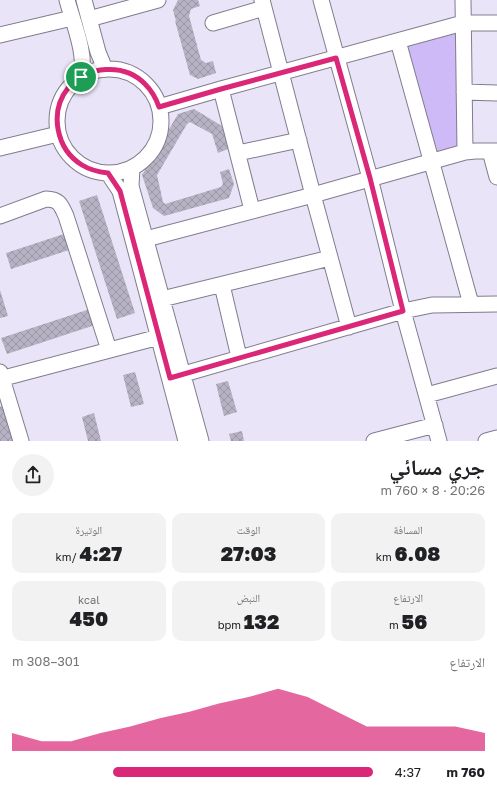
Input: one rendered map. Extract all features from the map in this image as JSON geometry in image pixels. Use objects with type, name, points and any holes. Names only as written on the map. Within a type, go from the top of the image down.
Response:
[{"type":"street","points":[[66,0],[82,57],[83,67],[81,77]]},
{"type":"street","points":[[84,0],[99,56],[105,69]]},
{"type":"street","points":[[89,19],[158,0]]},
{"type":"street","points":[[322,0],[336,58],[370,178],[403,311],[439,441]]},
{"type":"street","points":[[463,0],[465,152]]},
{"type":"street","points":[[213,23],[263,4],[349,326]]},
{"type":"street","points":[[0,35],[72,18]]},
{"type":"street","points":[[159,107],[463,23],[497,23]]},
{"type":"street","points":[[398,41],[471,304]]},
{"type":"street","points":[[105,69],[120,70],[133,75],[145,83],[154,94],[159,107],[161,121],[159,136],[153,149],[144,160],[132,168],[120,172],[108,173],[95,171],[82,166],[71,157],[63,146],[58,134],[57,117],[60,102],[69,88],[81,77],[93,71],[105,69]]},
{"type":"street","points":[[221,89],[252,210]]},
{"type":"street","points":[[464,92],[497,92]]},
{"type":"street","points":[[0,148],[58,134]]},
{"type":"street","points":[[238,153],[299,140]]},
{"type":"street","points":[[146,239],[313,195],[465,152],[494,151],[497,177]]},
{"type":"street","points":[[132,168],[131,186],[162,299],[186,441]]},
{"type":"street","points":[[108,173],[120,191],[159,337],[201,441]]},
{"type":"street","points":[[0,216],[46,200],[53,199],[60,204],[66,216],[109,350]]},
{"type":"street","points":[[162,299],[330,258]]},
{"type":"street","points":[[222,284],[240,357]]},
{"type":"street","points":[[176,376],[403,311],[432,305],[497,304]]},
{"type":"street","points":[[22,441],[1,376],[159,337]]},
{"type":"street","points":[[427,396],[497,376]]},
{"type":"street","points":[[374,441],[435,425]]},
{"type":"street","points":[[486,441],[497,438]]},
{"type":"shaded area","points":[[458,30],[459,148],[436,154],[406,44]]},
{"type":"building","points":[[178,0],[198,0],[200,6],[191,9],[189,16],[201,60],[206,63],[213,61],[216,73],[198,79],[190,75],[173,10]]},
{"type":"building","points":[[194,109],[222,126],[228,149],[218,153],[212,134],[190,122],[187,124],[157,175],[163,202],[165,204],[221,187],[223,184],[220,172],[229,169],[234,184],[229,198],[164,216],[153,208],[142,175],[178,114]]},
{"type":"building","points":[[97,195],[135,313],[117,319],[79,201]]},
{"type":"building","points":[[64,234],[69,250],[11,269],[6,253]]},
{"type":"building","points":[[0,290],[8,316],[0,318]]},
{"type":"building","points":[[90,309],[95,325],[7,354],[1,338]]},
{"type":"building","points":[[135,372],[144,404],[131,407],[123,375]]},
{"type":"building","points":[[228,381],[237,412],[224,416],[216,384]]},
{"type":"building","points":[[2,406],[14,441],[0,441],[0,407]]},
{"type":"building","points":[[94,413],[101,441],[88,441],[82,417]]},
{"type":"building","points":[[242,431],[244,441],[231,441],[229,434]]},
{"type":"route","points":[[336,58],[370,178],[403,311],[170,378],[120,191],[108,173],[95,171],[82,166],[71,157],[63,146],[58,134],[57,117],[60,102],[69,88],[81,77],[93,71],[105,69],[120,70],[133,75],[145,83],[154,94],[159,107],[336,58]]}]
